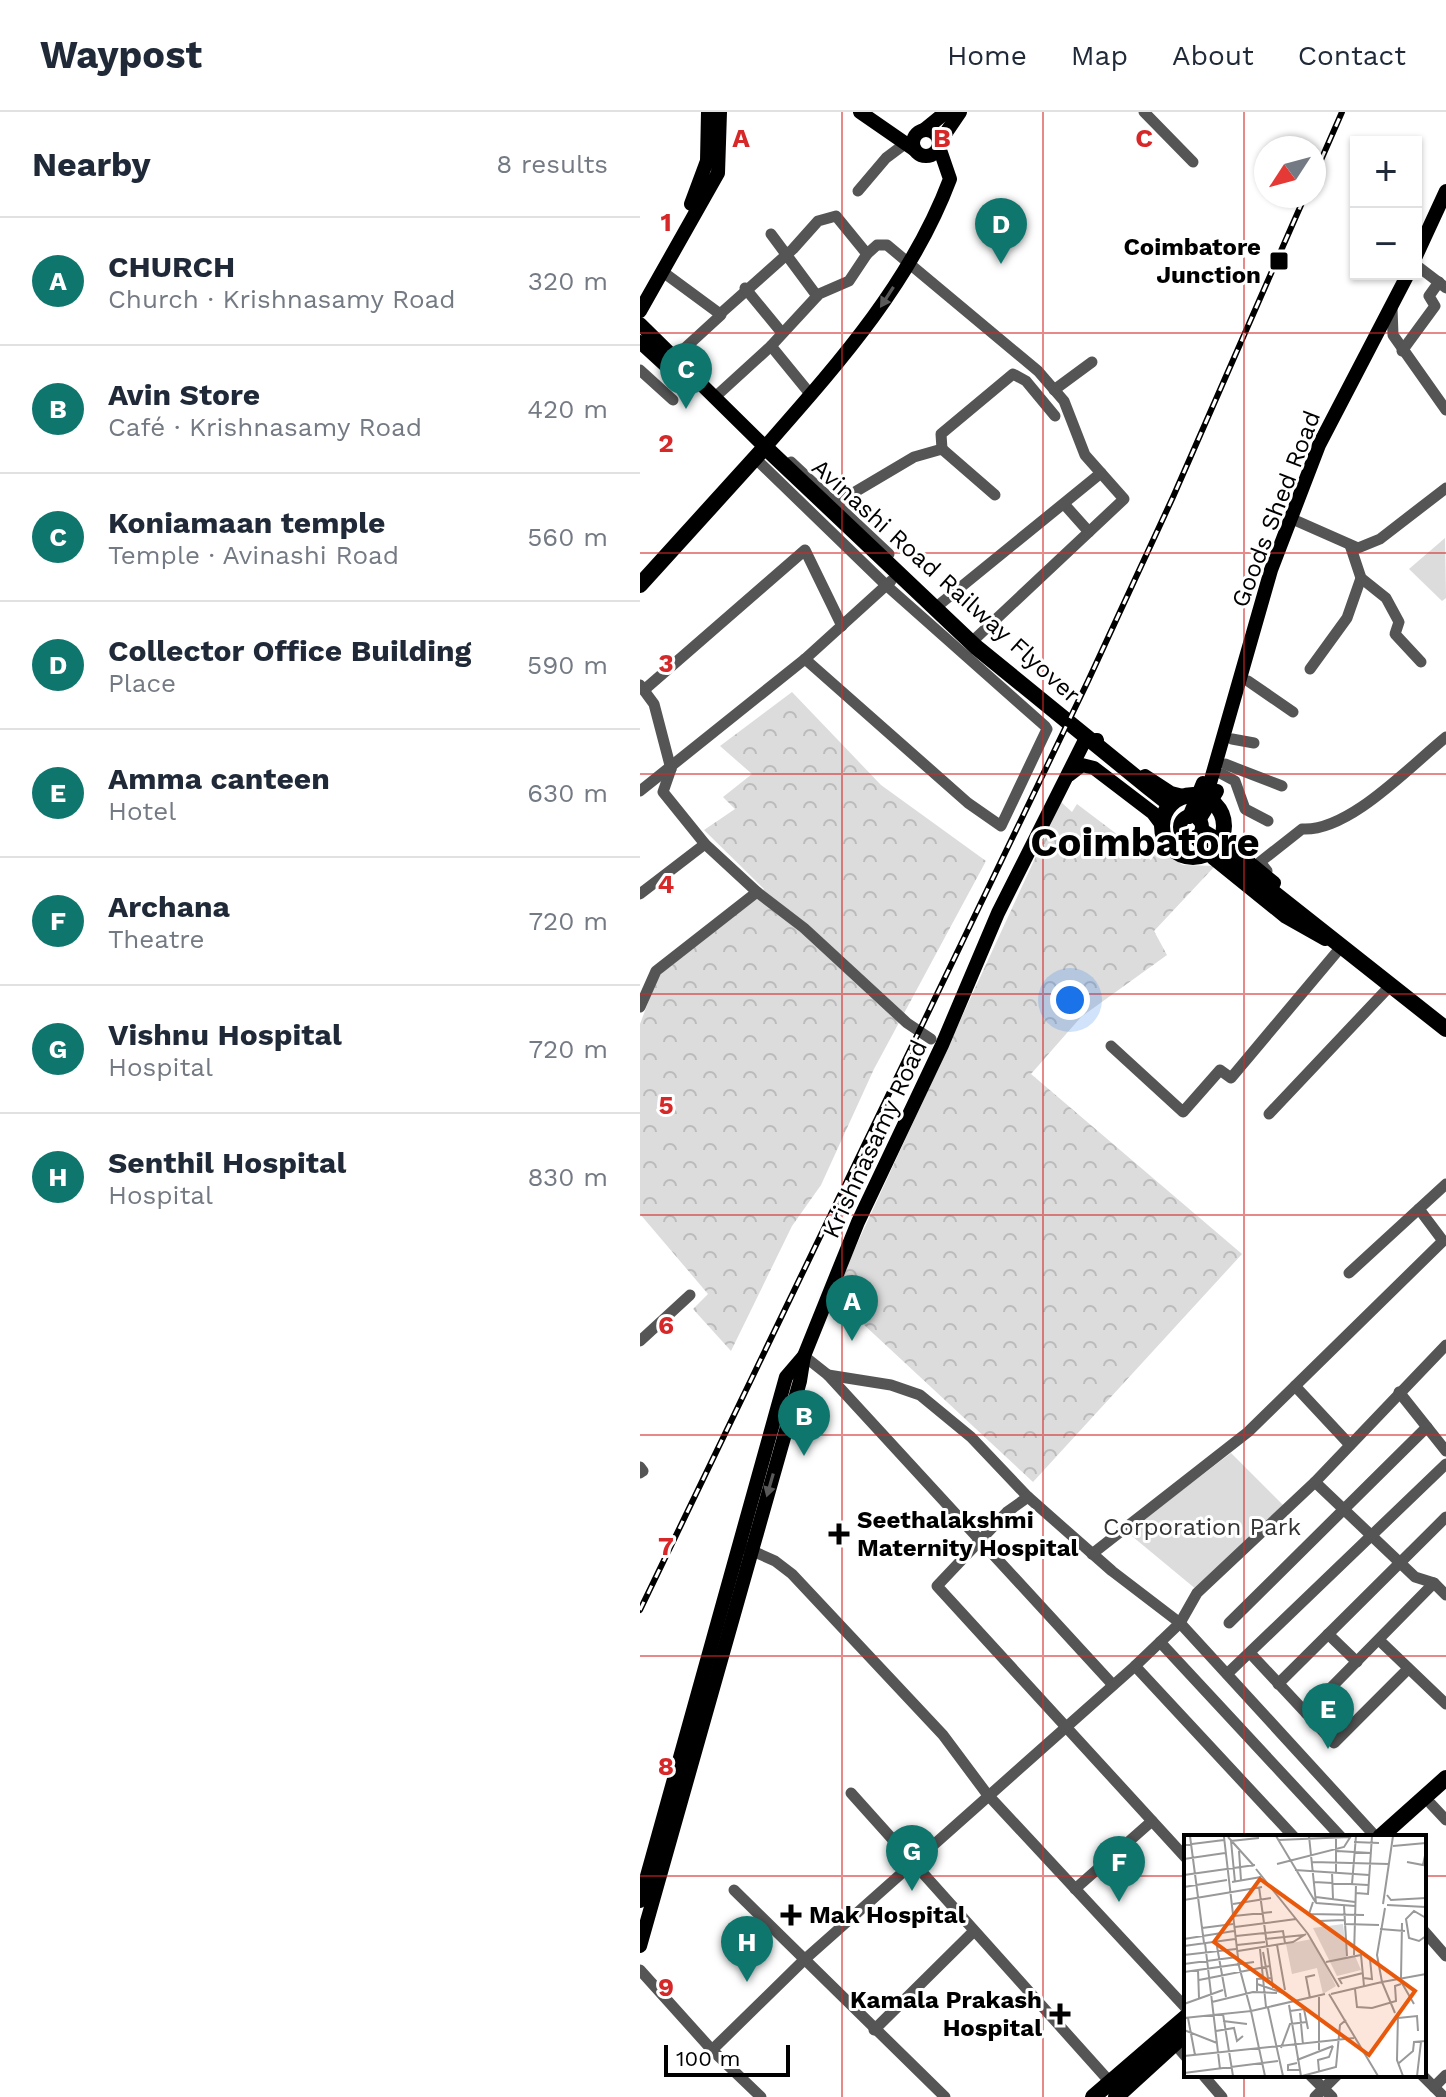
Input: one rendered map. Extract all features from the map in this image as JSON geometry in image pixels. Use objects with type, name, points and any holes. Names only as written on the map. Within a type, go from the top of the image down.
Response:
[{"type":"highway","name":"Avinashi Road Railway Flyover","points":[[762,456],[782,470],[964,647],[1171,809]]},
{"type":"highway","points":[[640,585],[762,456]]},
{"type":"highway","points":[[640,598],[762,456]]},
{"type":"highway","points":[[1206,797],[1220,809],[1224,818],[1218,844],[1195,858],[1175,852],[1163,835],[1171,809],[1206,797]]},
{"type":"highway","points":[[1218,844],[1225,847],[1239,866],[1268,884],[1339,946],[1446,1029]]},
{"type":"highway","points":[[1380,1835],[1446,1778]]},
{"type":"highway","points":[[1396,1835],[1446,1791]]},
{"type":"highway","points":[[1113,2089],[1184,2019]]},
{"type":"highway","points":[[1093,2097],[1113,2089],[1180,2038]]},
{"type":"main road","points":[[640,295],[698,190],[709,144],[708,112]]},
{"type":"main road","points":[[640,311],[718,173],[720,112]]},
{"type":"main road","points":[[860,112],[950,179]]},
{"type":"main road","points":[[915,150],[914,138],[946,112]]},
{"type":"main road","points":[[915,150],[939,145],[960,112]]},
{"type":"main road","points":[[762,456],[852,348],[909,262],[950,179],[936,135],[905,130],[878,116]]},
{"type":"main road","name":"Goods Shed Road","points":[[1422,247],[1446,191]]},
{"type":"main road","name":"Goods Shed Road","points":[[1253,632],[1290,518],[1319,445],[1407,280]]},
{"type":"main road","points":[[640,324],[714,398],[762,456]]},
{"type":"main road","points":[[643,349],[762,456]]},
{"type":"main road","points":[[1193,825],[1216,792],[1224,769],[1255,656],[1253,632]]},
{"type":"main road","points":[[1206,797],[1253,632]]},
{"type":"main road","points":[[1253,632],[1240,649],[1193,825],[1213,858],[1286,917],[1339,946]]},
{"type":"main road","name":"Krishnasamy Road","points":[[640,1946],[745,1548],[800,1381],[804,1356],[858,1222],[942,1045],[998,913],[1084,742],[1090,739],[1100,741],[1171,793],[1171,809]]},
{"type":"main road","points":[[1066,779],[1082,765],[1094,768],[1153,813],[1171,809],[1268,884]]},
{"type":"main road","points":[[640,1901],[745,1548]]},
{"type":"street","points":[[1144,112],[1193,162]]},
{"type":"street","points":[[858,191],[886,158],[915,150]]},
{"type":"street","points":[[663,272],[720,314],[745,288],[788,253],[818,221],[836,216],[867,254]]},
{"type":"street","points":[[771,234],[817,296]]},
{"type":"street","points":[[714,398],[771,346],[817,296],[849,281],[877,245],[887,245],[909,262],[1038,371],[1064,401],[1085,455],[1124,499],[977,637]]},
{"type":"street","points":[[1402,351],[1429,317],[1435,306],[1429,296],[1442,285],[1422,271]]},
{"type":"street","points":[[745,288],[782,333]]},
{"type":"street","points":[[1392,308],[1393,335],[1446,410]]},
{"type":"street","points":[[674,358],[721,315]]},
{"type":"street","points":[[771,346],[811,395]]},
{"type":"street","points":[[1054,390],[1092,362]]},
{"type":"street","points":[[640,370],[673,400]]},
{"type":"street","points":[[995,495],[942,449],[941,434],[1013,374],[1026,381],[1055,416]]},
{"type":"street","points":[[838,502],[914,457],[942,449]]},
{"type":"street","points":[[762,456],[786,457],[838,502],[898,580],[940,604],[1051,701],[1039,720]]},
{"type":"street","points":[[762,456],[898,580],[1047,729],[1001,826],[968,803],[805,659]]},
{"type":"street","points":[[940,604],[1101,473]]},
{"type":"street","points":[[1290,518],[1358,548],[1380,539],[1446,488]]},
{"type":"street","points":[[1064,504],[1089,532]]},
{"type":"street","points":[[1350,545],[1361,578],[1386,598],[1399,622],[1395,634],[1421,662]]},
{"type":"street","points":[[842,626],[805,550],[642,687],[654,704],[671,769],[663,792],[705,844],[757,892],[804,928],[907,1023],[931,1039]]},
{"type":"street","points":[[1310,669],[1347,618],[1361,578]]},
{"type":"street","points":[[640,791],[671,769],[898,580]]},
{"type":"street","points":[[1248,681],[1293,712]]},
{"type":"street","points":[[1268,884],[1276,877],[1264,870],[1260,862],[1302,829],[1316,830],[1347,817],[1446,737]]},
{"type":"street","points":[[1232,739],[1254,743]]},
{"type":"street","points":[[1224,769],[1282,786]]},
{"type":"street","points":[[1224,769],[1235,781],[1245,809],[1268,821]]},
{"type":"street","points":[[640,894],[705,844]]},
{"type":"street","points":[[640,1007],[656,971],[757,892]]},
{"type":"street","points":[[1111,1046],[1183,1112],[1220,1070],[1231,1078],[1339,946]]},
{"type":"street","points":[[1269,1114],[1390,986]]},
{"type":"street","points":[[1349,1273],[1446,1184]]},
{"type":"street","points":[[1092,1554],[1222,1454],[1444,1243],[1419,1209]]},
{"type":"street","points":[[640,1341],[690,1295]]},
{"type":"street","points":[[712,2050],[804,1960],[1180,1623],[1197,1593],[1315,1482],[1446,1345]]},
{"type":"street","points":[[804,1356],[828,1375],[1113,1685]]},
{"type":"street","points":[[828,1375],[891,1385],[920,1395],[971,1437],[1028,1497],[1092,1554],[1180,1623],[1376,1835]]},
{"type":"street","points":[[1295,1386],[1350,1445]]},
{"type":"street","points":[[1399,1392],[1446,1451]]},
{"type":"street","points":[[1229,1623],[1427,1427]]},
{"type":"street","points":[[1227,1674],[1446,1464]]},
{"type":"street","points":[[640,1467],[643,1471],[640,1473]]},
{"type":"street","points":[[1315,1482],[1415,1577],[1434,1583],[1446,1595]]},
{"type":"street","points":[[1028,1497],[1007,1512],[937,1586],[1184,1856]]},
{"type":"street","points":[[1278,1684],[1446,1517]]},
{"type":"street","points":[[745,1548],[775,1561],[792,1574],[943,1735],[987,1794],[1184,2006]]},
{"type":"street","points":[[1306,1713],[1434,1583]]},
{"type":"street","points":[[1328,1634],[1357,1662]]},
{"type":"street","points":[[1379,1640],[1446,1704]]},
{"type":"street","points":[[1160,1642],[1339,1835]]},
{"type":"street","points":[[1250,1653],[1334,1743],[1408,1669]]},
{"type":"street","points":[[1135,1666],[1292,1835]]},
{"type":"street","points":[[851,1793],[1113,2089]]},
{"type":"street","points":[[1431,1804],[1446,1820]]},
{"type":"street","points":[[1075,1889],[1152,1821]]},
{"type":"street","points":[[734,1890],[945,2097]]},
{"type":"street","points":[[874,2030],[973,1932]]},
{"type":"street","points":[[1426,1933],[1446,1956]]},
{"type":"street","points":[[640,1970],[712,2050],[761,2097]]},
{"type":"street","points":[[1434,2087],[1446,2075]]},
{"type":"street","points":[[1205,2077],[1222,2097]]},
{"type":"street","points":[[1311,2077],[1324,2094],[1336,2077]]},
{"type":"street","points":[[1424,2077],[1444,2097]]},
{"type":"green space","points":[[1445,538],[1446,598],[1442,601],[1409,569]]},
{"type":"green space","points":[[792,692],[881,785],[986,861],[874,1069],[821,1185],[792,1226],[731,1351],[693,1309],[708,1294],[640,1214],[640,1024],[658,976],[764,889],[704,830],[735,809],[723,797],[752,774],[720,746]]},
{"type":"green space","points":[[1061,802],[1072,812],[1077,804],[1151,860],[1158,850],[1183,865],[1215,866],[1154,931],[1167,955],[1081,1017],[1031,1074],[1242,1254],[1033,1482],[833,1296]]},
{"type":"green space","name":"Corporation Park","points":[[1231,1453],[1283,1505],[1197,1590],[1127,1532]]},
{"type":"railway","points":[[1326,149],[1342,112]]},
{"type":"railway","points":[[640,1610],[1088,681],[1173,497],[1300,208]]},
{"type":"place","name":"Coimbatore Junction","points":[[1279,261]]},
{"type":"place","name":"Collector Office Building","points":[[1001,264]]},
{"type":"place","name":"Koniamaan temple","points":[[686,409]]},
{"type":"place","name":"CHURCH","points":[[852,1341]]},
{"type":"place","name":"Avin Store","points":[[804,1456]]},
{"type":"place","name":"Seethalakshmi Maternity Hospital","points":[[839,1534]]},
{"type":"place","name":"Amma canteen","points":[[1328,1749]]},
{"type":"place","name":"Vishnu Hospital","points":[[912,1891]]},
{"type":"place","name":"Archana","points":[[1119,1902]]},
{"type":"place","name":"Mak Hospital","points":[[791,1915]]},
{"type":"place","name":"Senthil Hospital","points":[[747,1982]]},
{"type":"place","name":"Kamala Prakash Hospital","points":[[1060,2014]]},
{"type":"district","name":"Coimbatore","points":[[1145,842]]}]
